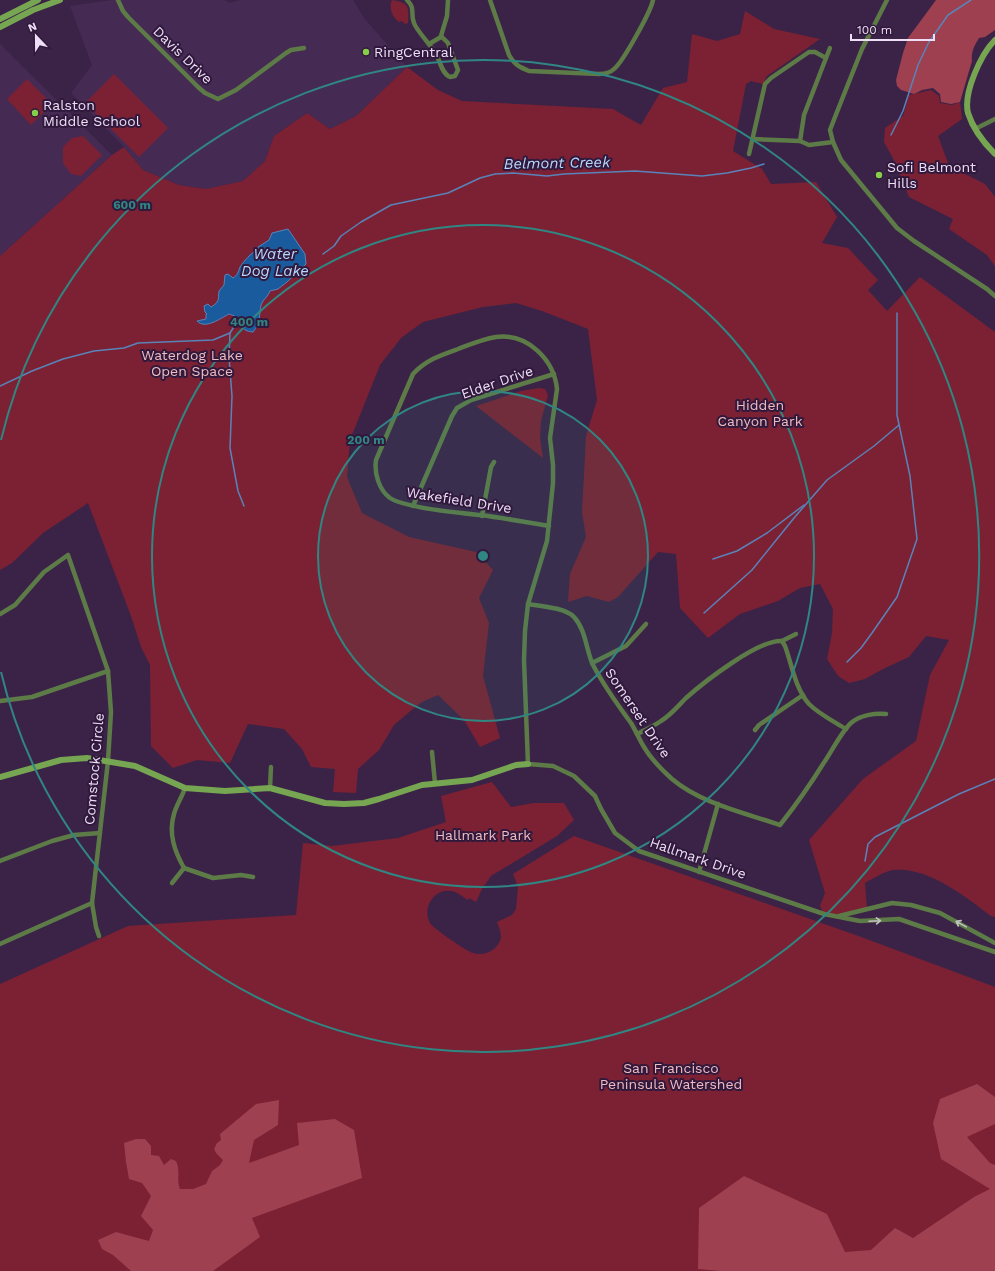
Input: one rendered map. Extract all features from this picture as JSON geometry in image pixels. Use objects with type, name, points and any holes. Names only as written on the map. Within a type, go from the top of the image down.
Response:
[{"type":"street","points":[[0,19],[38,0]]},
{"type":"street","points":[[0,27],[33,10],[60,0]]},
{"type":"street","name":"Davis Drive","points":[[118,0],[123,12],[179,69],[206,93],[218,99],[236,90],[291,50],[304,48]]},
{"type":"street","points":[[407,0],[413,8],[413,21],[415,25],[429,44],[445,74],[450,77],[455,76],[457,73],[457,67],[448,43],[441,34],[447,16],[448,0]]},
{"type":"street","points":[[490,0],[509,55],[513,62],[520,68],[529,71],[599,74],[609,72],[617,67],[633,43],[649,12],[653,0]]},
{"type":"street","points":[[887,0],[862,49],[830,130],[833,142],[841,160],[897,228],[995,296]]},
{"type":"street","points":[[429,44],[442,37]]},
{"type":"street","points":[[995,40],[988,47],[977,66],[969,95],[968,112],[975,129],[985,144],[995,154]]},
{"type":"street","points":[[800,141],[804,115],[830,48]]},
{"type":"street","points":[[749,154],[765,84],[809,52],[814,52],[826,58]]},
{"type":"street","points":[[975,129],[995,119]]},
{"type":"street","points":[[753,139],[800,141],[809,145],[833,142]]},
{"type":"street","name":"Wakefield Drive","points":[[528,764],[524,660],[525,630],[528,604],[547,541],[549,526],[553,465],[550,438],[557,390],[554,374],[547,361],[536,349],[520,340],[508,337],[486,339],[434,358],[419,367],[413,374],[378,454],[375,465],[377,477],[384,492],[390,498],[413,506],[549,526]]},
{"type":"street","name":"Elder Drive","points":[[413,506],[452,416],[457,408],[470,400],[554,374]]},
{"type":"street","points":[[482,516],[491,467],[494,462]]},
{"type":"street","name":"Comstock Circle","points":[[0,614],[15,605],[44,572],[68,555],[108,671],[111,712],[108,761],[92,903],[96,928],[99,936]]},
{"type":"street","name":"Somerset Drive","points":[[528,604],[564,611],[574,617],[583,632],[592,663],[607,690],[637,734],[645,749],[664,771],[685,789],[718,804],[780,825],[819,771],[846,729]]},
{"type":"street","points":[[592,663],[626,646],[646,624]]},
{"type":"street","points":[[782,642],[796,634]]},
{"type":"street","points":[[637,734],[661,721],[702,685],[742,657],[775,640],[782,642],[785,646],[797,683],[803,695],[808,703],[820,713],[846,729],[851,722],[861,718],[877,713],[886,714]]},
{"type":"street","points":[[0,701],[32,697],[108,671]]},
{"type":"street","points":[[755,730],[759,725],[803,695]]},
{"type":"street","points":[[432,752],[435,784]]},
{"type":"street","name":"Hallmark Drive","points":[[0,777],[61,760],[87,758],[135,766],[185,788],[225,791],[270,788],[325,803],[344,804],[364,802],[422,785],[472,780],[516,766],[528,764],[553,766],[574,776],[595,796],[616,833],[639,851],[824,914],[860,921],[899,920],[995,952]]},
{"type":"street","points":[[270,788],[271,767]]},
{"type":"street","points":[[185,788],[174,814],[172,837],[176,854],[184,868],[213,878],[241,875],[252,877]]},
{"type":"street","points":[[699,872],[718,804]]},
{"type":"street","points":[[0,861],[74,834],[100,833]]},
{"type":"street","points":[[172,883],[184,868]]},
{"type":"street","points":[[0,944],[92,903]]},
{"type":"street","name":"Hallmark Drive","points":[[837,916],[892,903],[911,905],[940,913],[995,943]]},
{"type":"shaded area","points":[[113,0],[224,0],[230,3],[240,0],[353,0],[364,18],[407,67],[356,116],[330,129],[307,113],[274,136],[265,161],[243,181],[206,189],[179,185],[143,170],[124,147],[71,93],[92,65],[70,6]]},
{"type":"shaded area","points":[[936,0],[995,0],[995,30],[985,37],[979,38],[974,46],[972,61],[960,102],[951,104],[941,102],[940,94],[933,88],[922,90],[914,94],[901,90],[897,86],[896,80],[908,38]]},
{"type":"shaded area","name":"Ralston Middle School","points":[[0,44],[112,155],[0,256]]},
{"type":"shaded area","points":[[977,1084],[995,1097],[995,1124],[967,1137],[990,1163],[995,1165],[995,1271],[721,1271],[698,1269],[699,1208],[744,1176],[827,1214],[845,1252],[871,1250],[895,1228],[913,1238],[974,1197],[990,1189],[941,1159],[933,1123],[940,1099]]},
{"type":"shaded area","points":[[279,1100],[278,1125],[254,1140],[249,1163],[299,1145],[297,1123],[335,1119],[354,1130],[362,1178],[252,1218],[260,1237],[213,1271],[131,1271],[113,1255],[102,1249],[98,1240],[116,1232],[149,1241],[153,1230],[141,1216],[151,1196],[142,1183],[129,1179],[124,1143],[136,1139],[145,1139],[151,1146],[151,1155],[159,1156],[164,1165],[171,1159],[176,1161],[180,1189],[193,1189],[206,1184],[212,1171],[220,1165],[223,1160],[214,1149],[217,1143],[221,1140],[220,1134],[256,1104]]},
{"type":"green space","points":[[392,0],[402,2],[407,6],[408,23],[405,24],[402,21],[399,22],[395,18],[391,9]]},
{"type":"green space","points":[[745,11],[774,29],[820,39],[767,76],[763,84],[751,81],[746,84],[733,151],[762,169],[771,184],[816,182],[837,217],[822,243],[848,248],[878,280],[868,290],[887,311],[920,277],[995,332],[995,917],[991,916],[945,884],[919,873],[906,870],[893,870],[879,875],[865,883],[867,909],[837,916],[824,914],[820,906],[825,893],[809,840],[863,779],[916,741],[930,675],[949,640],[926,636],[909,657],[865,679],[849,683],[838,676],[827,659],[832,633],[833,609],[820,584],[800,588],[778,601],[740,614],[708,638],[680,608],[676,554],[658,552],[618,597],[609,602],[587,596],[568,602],[570,574],[586,537],[582,512],[586,436],[597,400],[588,329],[542,311],[516,303],[483,307],[423,322],[401,338],[380,365],[350,440],[347,477],[362,513],[409,537],[476,552],[493,570],[479,598],[489,623],[483,676],[500,738],[480,747],[464,720],[438,695],[422,702],[394,725],[379,750],[358,769],[356,793],[333,792],[335,769],[311,767],[302,749],[284,729],[248,724],[230,763],[197,760],[173,768],[151,746],[150,665],[141,647],[131,616],[88,503],[43,533],[12,563],[0,570],[0,256],[112,155],[124,147],[143,170],[179,185],[206,189],[243,181],[265,161],[274,136],[307,113],[330,129],[356,116],[407,67],[438,90],[462,101],[613,109],[641,125],[663,88],[687,82],[692,34],[717,41],[740,34]]},
{"type":"green space","points":[[114,74],[168,128],[139,157],[85,103]]},
{"type":"green space","points":[[27,79],[52,104],[31,125],[7,99]]},
{"type":"green space","points":[[931,90],[939,96],[940,103],[952,105],[960,102],[962,119],[938,136],[948,163],[963,173],[985,184],[995,197],[995,266],[987,255],[949,229],[953,219],[909,197],[895,162],[884,142],[885,128],[903,116],[909,95]]},
{"type":"green space","points":[[83,136],[102,155],[81,176],[71,174],[63,163],[63,147],[72,138]]},
{"type":"green space","points":[[539,388],[545,389],[548,395],[541,421],[540,438],[543,458],[476,406],[521,391]]},
{"type":"green space","name":"San Francisco Peninsula Watershed","points":[[492,782],[511,807],[534,803],[564,803],[574,820],[557,836],[491,876],[482,889],[476,902],[469,898],[468,900],[455,892],[448,891],[436,895],[432,899],[427,910],[430,923],[437,930],[473,953],[486,953],[494,949],[500,942],[501,933],[497,922],[512,915],[516,909],[518,887],[513,874],[574,836],[864,938],[995,987],[995,1271],[0,1271],[0,984],[128,926],[296,915],[303,843],[332,846],[398,838],[446,822],[441,796]]},
{"type":"water","name":"Water Dog Lake","points":[[288,229],[305,254],[306,264],[278,289],[270,291],[261,305],[259,322],[256,329],[253,332],[245,330],[236,317],[229,314],[209,324],[200,323],[197,321],[206,319],[207,314],[204,306],[208,304],[211,307],[217,302],[219,291],[224,285],[225,275],[228,274],[233,278],[235,277],[240,267],[252,253],[257,250],[258,247],[269,240],[272,233]]},
{"type":"waterway","name":"Belmont Creek","points":[[891,135],[903,111],[918,65],[929,42],[948,15],[971,0]]},
{"type":"waterway","name":"Belmont Creek","points":[[323,254],[334,246],[341,236],[361,222],[391,205],[448,193],[480,178],[495,174],[513,173],[547,176],[635,171],[702,176],[727,173],[764,164]]},
{"type":"waterway","points":[[847,662],[861,648],[897,597],[917,539],[910,476],[897,415],[897,313]]},
{"type":"waterway","name":"Belmont Creek","points":[[0,386],[63,359],[94,351],[124,348],[138,343],[213,340],[230,333],[239,319]]},
{"type":"waterway","points":[[230,333],[229,357],[232,396],[230,448],[238,491],[244,506]]},
{"type":"waterway","points":[[704,613],[752,570],[827,480],[874,446],[899,425]]},
{"type":"waterway","points":[[713,559],[737,551],[767,533],[804,505]]},
{"type":"waterway","points":[[865,861],[868,844],[875,837],[959,794],[995,779]]},
{"type":"place","name":"RingCentral","points":[[366,52]]},
{"type":"place","name":"Ralston Middle School","points":[[35,113]]},
{"type":"place","name":"Sofi Belmont Hills","points":[[879,175]]},
{"type":"park label","name":"Waterdog Lake Open Space","points":[[192,364]]},
{"type":"park label","name":"Hidden Canyon Park","points":[[760,414]]},
{"type":"park label","name":"Hallmark Park","points":[[483,835]]}]
